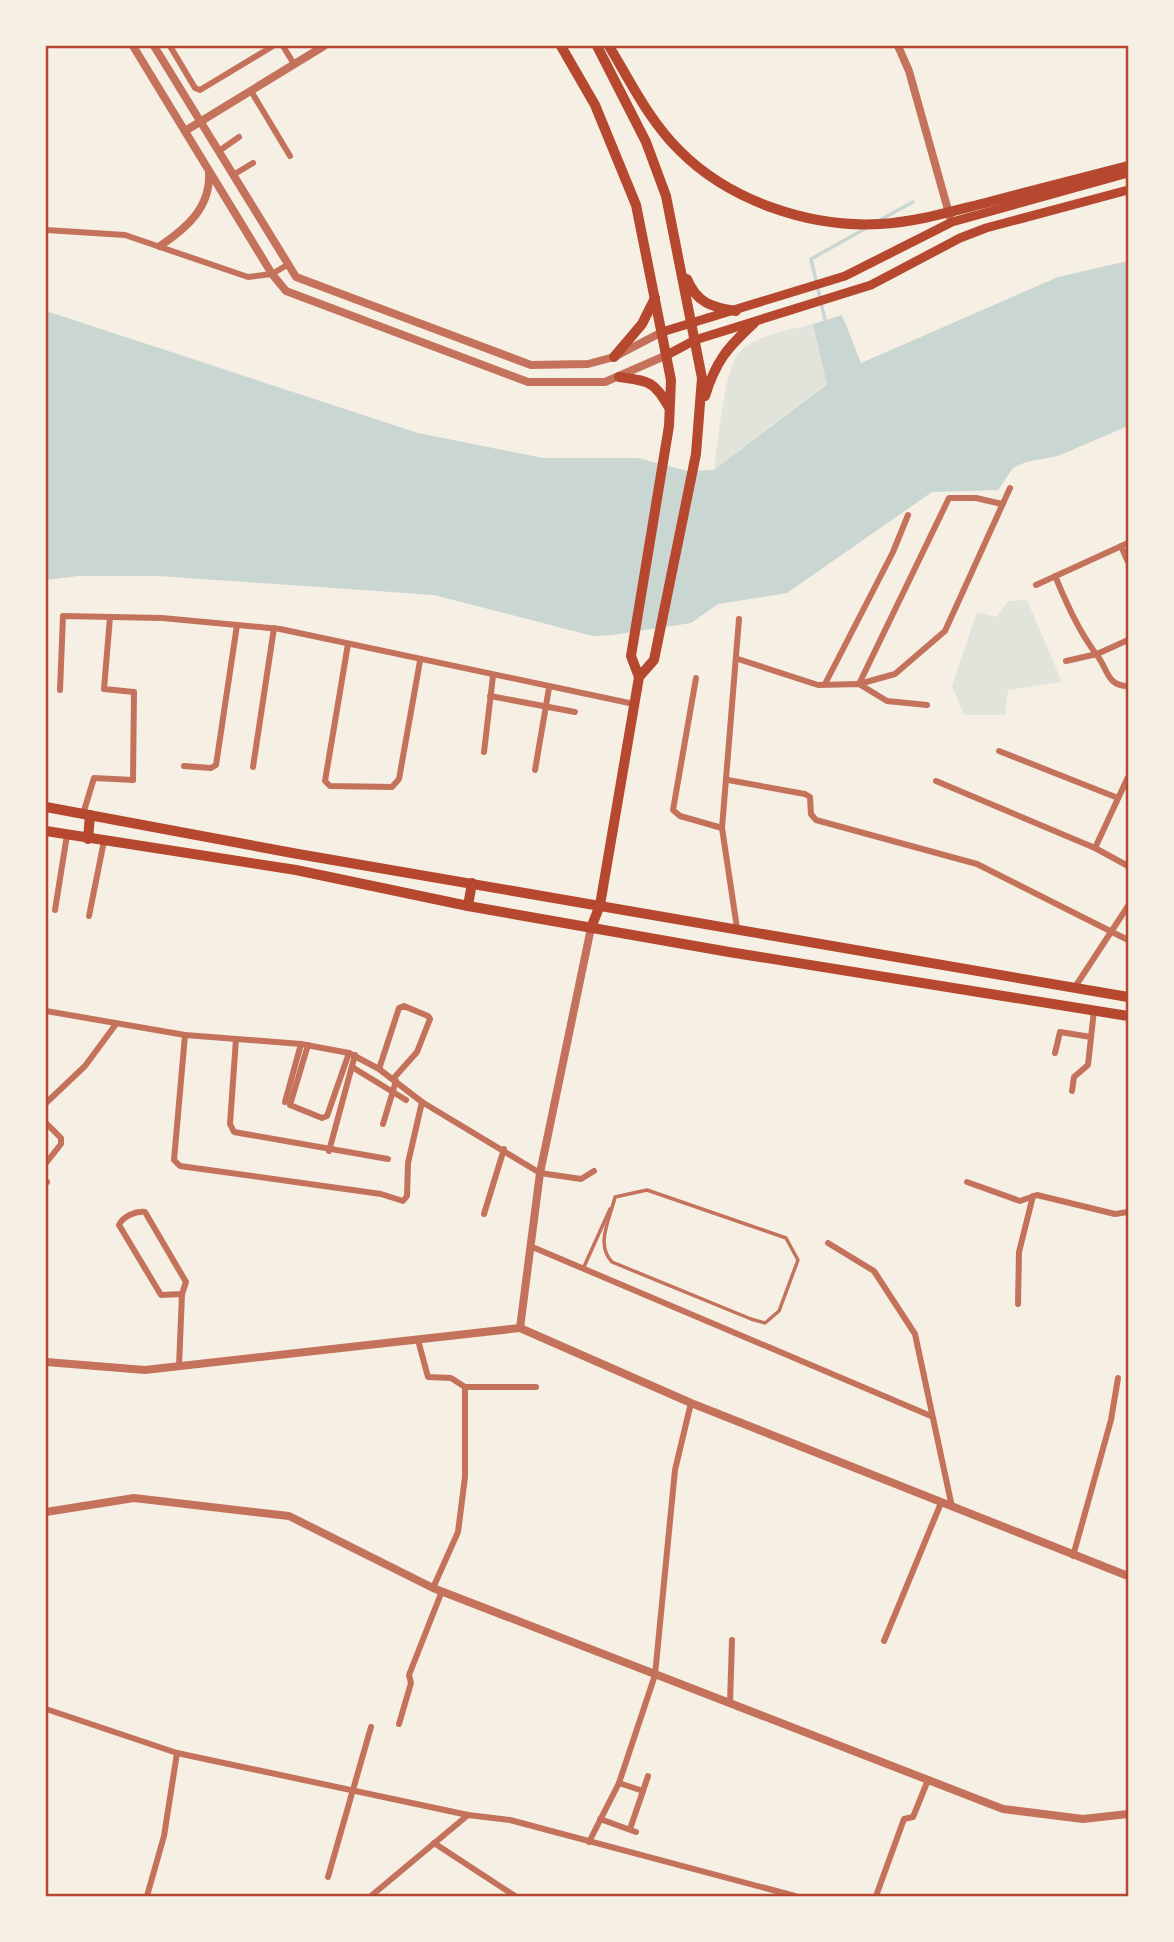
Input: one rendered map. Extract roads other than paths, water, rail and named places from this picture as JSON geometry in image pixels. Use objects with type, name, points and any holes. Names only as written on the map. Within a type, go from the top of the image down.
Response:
[{"type":"main road","points":[[561,46],[595,105],[618,154],[636,205],[671,380],[665,452],[631,656],[639,677]]},
{"type":"main road","points":[[592,928],[600,905],[639,677],[654,660],[695,454],[702,378],[666,196],[646,142],[597,46]]},
{"type":"main road","points":[[609,46],[654,120],[680,151],[738,193],[801,216],[856,223],[920,218],[1128,173]]},
{"type":"main road","points":[[662,332],[845,276],[952,222],[1128,173]]},
{"type":"main road","points":[[667,355],[695,340],[851,292],[960,238],[1129,190]]},
{"type":"main road","points":[[681,265],[701,301],[709,306],[736,310]]},
{"type":"main road","points":[[614,356],[642,324],[656,296]]},
{"type":"main road","points":[[701,410],[716,364],[754,323]]},
{"type":"main road","points":[[619,377],[652,383],[659,389],[670,408]]},
{"type":"main road","points":[[46,807],[298,854],[1129,997]]},
{"type":"main road","points":[[87,814],[88,839]]},
{"type":"main road","points":[[46,831],[296,870],[468,906],[592,928],[1094,1008],[1129,1016]]},
{"type":"main road","points":[[296,870],[298,854]]},
{"type":"main road","points":[[468,906],[472,883]]},
{"type":"street","points":[[133,46],[271,274],[286,291],[506,376],[528,382],[591,384],[619,377],[667,355]]},
{"type":"street","points":[[154,46],[287,265],[302,279],[531,365],[588,364],[614,356],[662,332]]},
{"type":"street","points":[[161,57],[171,48],[195,88],[200,90],[273,46]]},
{"type":"street","points":[[283,46],[295,64]]},
{"type":"street","points":[[186,131],[324,46]]},
{"type":"street","points":[[898,46],[909,71],[952,222]]},
{"type":"street","points":[[251,90],[264,121],[289,156]]},
{"type":"street","points":[[219,151],[239,137]]},
{"type":"street","points":[[233,174],[253,163]]},
{"type":"street","points":[[160,246],[189,224],[202,207],[210,190],[209,169]]},
{"type":"street","points":[[46,230],[125,235],[248,277],[271,274],[287,265]]},
{"type":"street","points":[[738,659],[818,685],[859,684],[895,674],[945,631],[1010,488]]},
{"type":"street","points":[[859,684],[949,498],[976,498],[1002,504]]},
{"type":"street","points":[[825,684],[893,552],[908,515]]},
{"type":"street","points":[[1036,585],[1125,544],[1129,562]]},
{"type":"street","points":[[1055,576],[1083,639],[1097,654],[1109,678],[1120,686],[1129,686]]},
{"type":"street","points":[[60,690],[63,616],[110,617],[274,628],[634,704]]},
{"type":"street","points":[[87,814],[94,778],[133,780],[134,692],[104,689],[110,617]]},
{"type":"street","points":[[737,928],[722,828],[738,659],[739,619]]},
{"type":"street","points":[[184,766],[211,768],[216,765],[237,625]]},
{"type":"street","points":[[253,767],[274,628]]},
{"type":"street","points":[[1066,661],[1097,654],[1129,640]]},
{"type":"street","points":[[348,644],[325,781],[330,786],[392,787],[399,779],[420,660]]},
{"type":"street","points":[[484,752],[493,676]]},
{"type":"street","points":[[696,678],[673,810],[680,816],[722,828]]},
{"type":"street","points":[[859,684],[887,701],[927,705]]},
{"type":"street","points":[[536,770],[549,688]]},
{"type":"street","points":[[491,696],[575,712]]},
{"type":"street","points":[[999,751],[1118,798]]},
{"type":"street","points":[[1095,848],[1129,778]]},
{"type":"street","points":[[728,780],[805,794],[810,797],[811,814],[816,820],[977,864],[1129,940]]},
{"type":"street","points":[[936,780],[1095,848],[1129,866]]},
{"type":"street","points":[[55,911],[67,835]]},
{"type":"street","points":[[89,916],[104,841]]},
{"type":"street","points":[[1075,987],[1129,906]]},
{"type":"street","points":[[520,1328],[540,1172],[592,928]]},
{"type":"street","points":[[379,1069],[399,1008],[404,1006],[428,1016],[430,1019],[417,1052],[395,1080],[383,1124]]},
{"type":"street","points":[[1072,1091],[1074,1077],[1088,1065],[1094,1008]]},
{"type":"street","points":[[46,1011],[185,1035],[305,1044],[352,1054],[379,1069],[422,1102],[540,1172],[581,1179],[594,1171]]},
{"type":"street","points":[[46,1102],[85,1066],[116,1024]]},
{"type":"street","points":[[1055,1053],[1060,1032],[1091,1037]]},
{"type":"street","points":[[185,1035],[174,1160],[180,1166],[381,1194],[403,1201],[407,1196],[408,1163],[422,1102]]},
{"type":"street","points":[[236,1039],[230,1124],[234,1132],[329,1151],[388,1158]]},
{"type":"street","points":[[305,1044],[290,1105],[323,1118],[327,1116],[352,1054]]},
{"type":"street","points":[[285,1102],[305,1044]]},
{"type":"street","points":[[329,1151],[352,1068],[352,1054]]},
{"type":"street","points":[[352,1068],[406,1100]]},
{"type":"street","points":[[46,1123],[61,1138],[61,1143],[46,1163]]},
{"type":"street","points":[[484,1214],[504,1149]]},
{"type":"street","points":[[967,1181],[1020,1201],[1033,1196],[1122,1215],[1129,1212]]},
{"type":"street","points":[[1018,1304],[1019,1252],[1033,1196]]},
{"type":"street","points":[[179,1366],[182,1294],[186,1282],[145,1212],[138,1211],[121,1221],[119,1225],[161,1294],[182,1294]]},
{"type":"street","points":[[828,1243],[874,1271],[915,1334],[952,1507]]},
{"type":"street","points":[[529,1246],[931,1416]]},
{"type":"street","points":[[46,1362],[145,1370],[520,1328],[691,1403],[1129,1576]]},
{"type":"street","points":[[418,1340],[428,1377],[451,1378],[465,1387],[536,1387]]},
{"type":"street","points":[[1073,1556],[1111,1420],[1118,1378]]},
{"type":"street","points":[[399,1724],[411,1684],[409,1675],[458,1532],[465,1476],[465,1387]]},
{"type":"street","points":[[589,1842],[619,1783],[655,1675],[676,1470],[691,1403]]},
{"type":"street","points":[[46,1512],[134,1498],[289,1516],[438,1590],[1003,1809],[1083,1819],[1129,1814]]},
{"type":"street","points":[[884,1641],[941,1503]]},
{"type":"street","points":[[730,1703],[732,1640]]},
{"type":"street","points":[[46,1709],[177,1753],[468,1815],[510,1820],[795,1896]]},
{"type":"street","points":[[328,1877],[371,1727]]},
{"type":"street","points":[[147,1896],[164,1836],[177,1753]]},
{"type":"street","points":[[600,1819],[633,1830],[648,1776]]},
{"type":"street","points":[[876,1896],[904,1819],[913,1817],[918,1809],[928,1780]]},
{"type":"street","points":[[619,1783],[643,1791]]},
{"type":"street","points":[[371,1896],[468,1815]]},
{"type":"street","points":[[434,1843],[515,1896]]},
{"type":"lane","points":[[647,1190],[786,1238],[798,1260],[779,1311],[765,1323],[751,1320],[612,1262],[605,1254],[603,1241],[615,1197],[647,1190]]},
{"type":"lane","points":[[582,1270],[615,1197]]},
{"type":"waterway","points":[[878,221],[913,202]]},
{"type":"waterway","points":[[826,324],[811,259],[868,227]]}]
